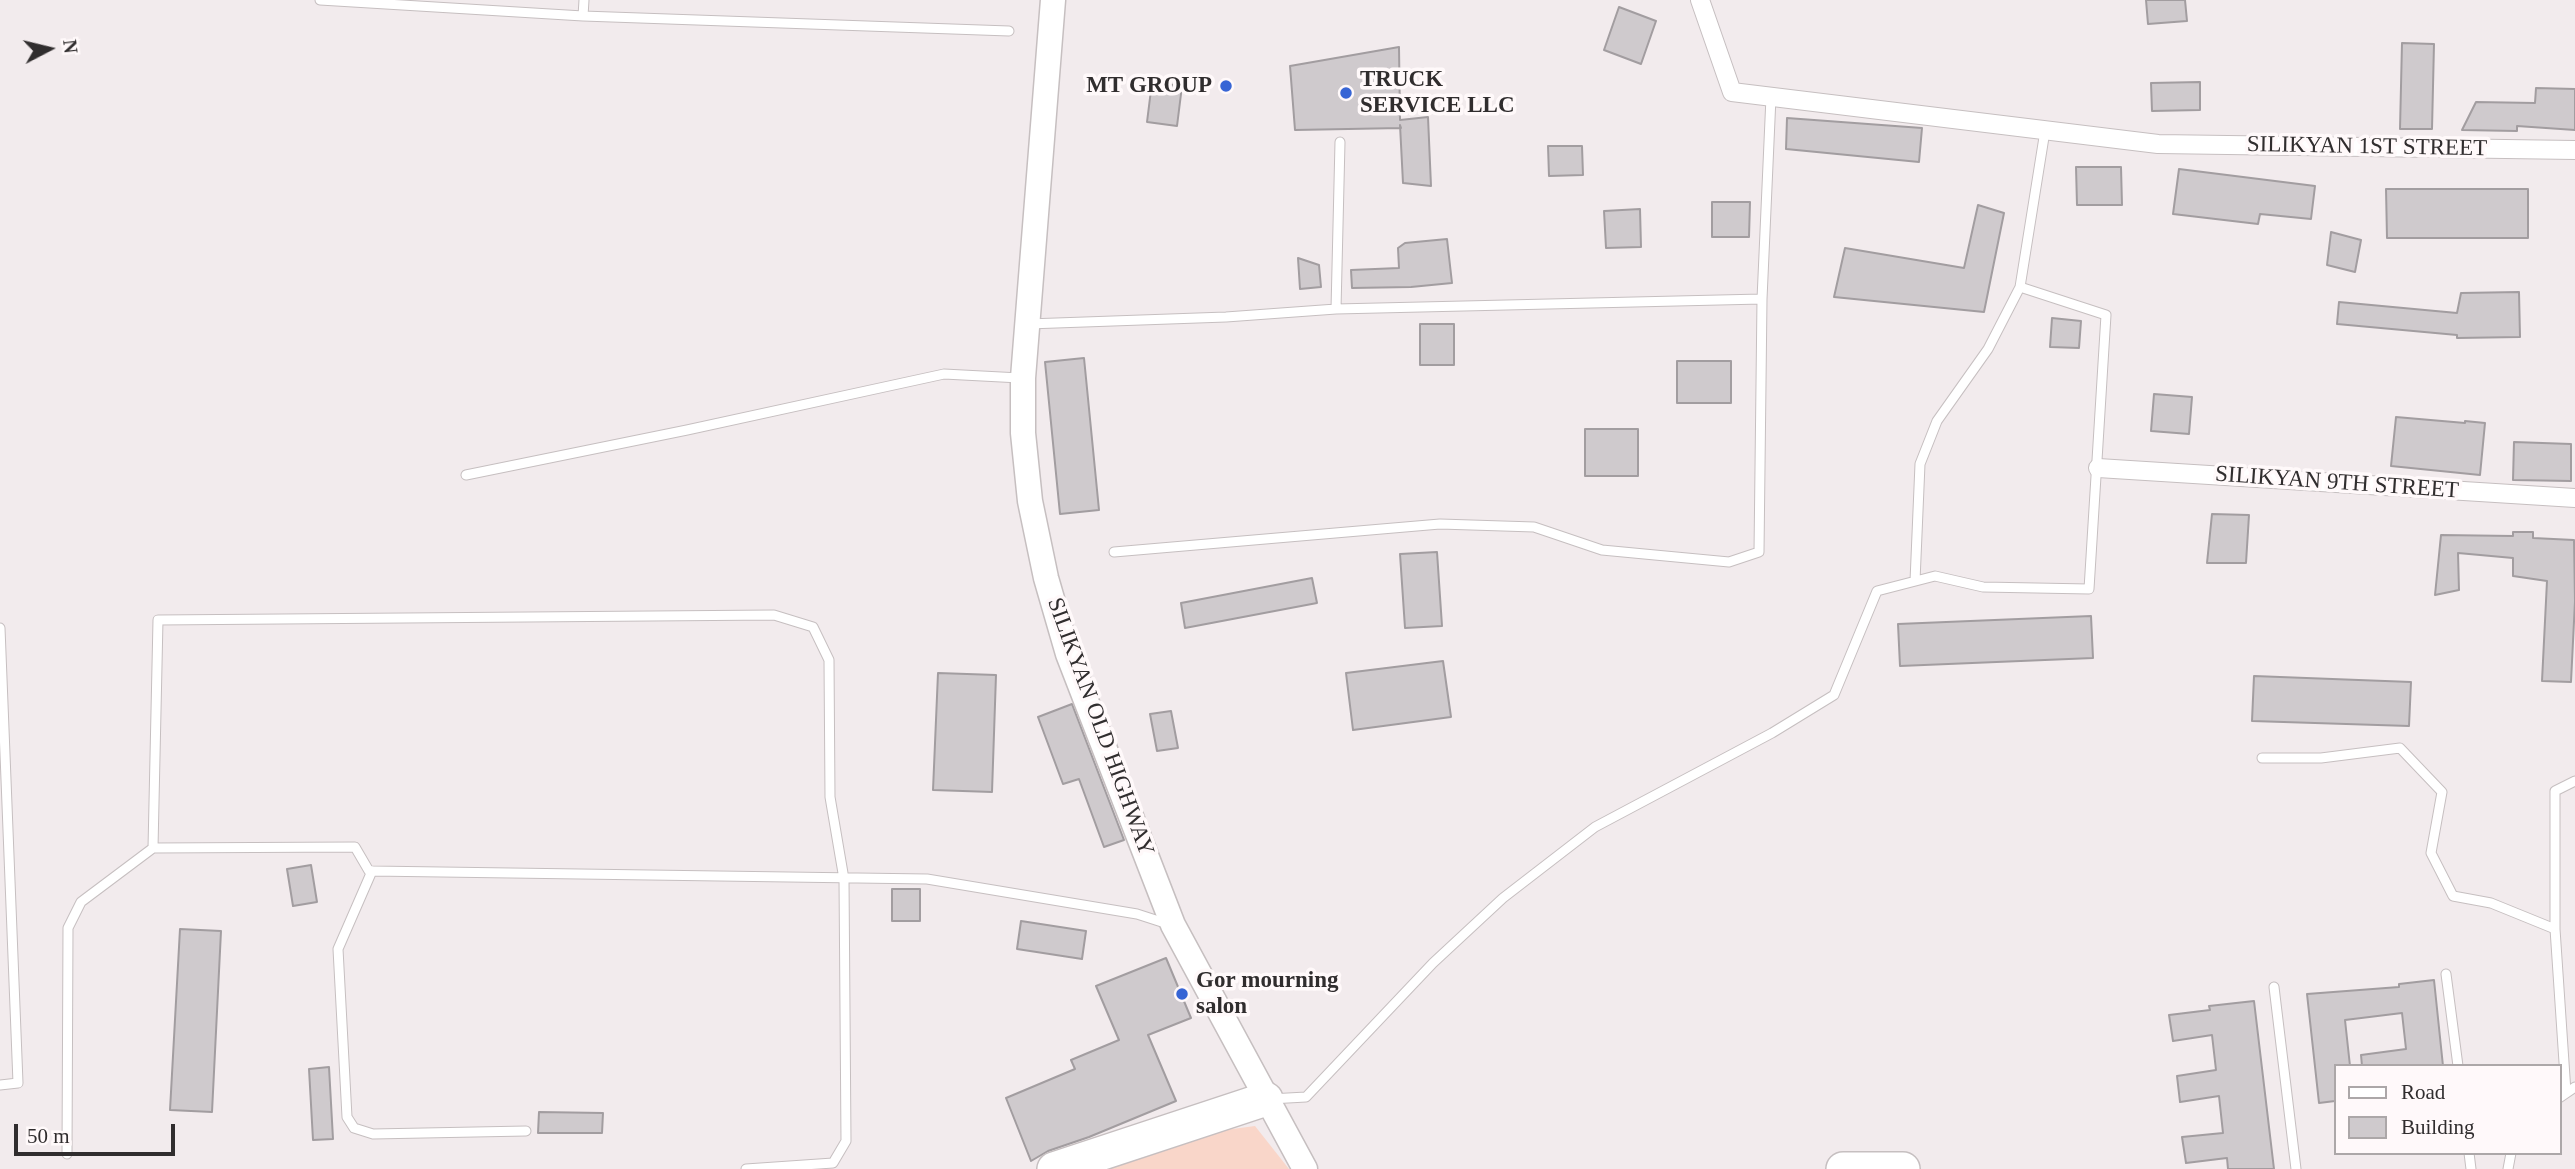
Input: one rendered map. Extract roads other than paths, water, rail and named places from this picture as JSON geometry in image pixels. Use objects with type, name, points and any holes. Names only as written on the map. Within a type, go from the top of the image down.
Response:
[{"type":"highway","points":[[1054,1169],[1266,1099]]},
{"type":"highway","points":[[1843,1169],[1903,1169]]},
{"type":"street","name":"SILIKYAN OLD HIGHWAY","points":[[1054,0],[1023,378],[1023,433],[1030,501],[1046,578],[1068,654],[1173,925],[1305,1169]]},
{"type":"street","name":"SILIKYAN 1ST STREET","points":[[1700,0],[1732,92],[2158,144],[2575,150]]},
{"type":"street","name":"SILIKYAN 9TH STREET","points":[[2098,468],[2575,498]]},
{"type":"lane","points":[[320,0],[583,16],[1009,31]]},
{"type":"lane","points":[[583,16],[584,0]]},
{"type":"lane","points":[[1114,552],[1440,524],[1534,527],[1602,550],[1729,562],[1759,552],[1762,299],[1771,97]]},
{"type":"lane","points":[[1915,582],[1920,464],[1937,421],[1988,349],[2020,287],[2045,131]]},
{"type":"lane","points":[[1336,309],[1340,142]]},
{"type":"lane","points":[[1266,1099],[1306,1097],[1433,963],[1503,898],[1595,827],[1772,733],[1834,695],[1877,591],[1935,576],[1983,587],[2089,589],[2106,315],[2020,287]]},
{"type":"lane","points":[[1026,324],[1226,317],[1336,309],[1762,299]]},
{"type":"lane","points":[[466,475],[944,374],[1023,378]]},
{"type":"lane","points":[[153,848],[158,620],[774,615],[813,627],[829,660],[830,797],[844,879],[846,1140],[833,1163],[746,1169]]},
{"type":"lane","points":[[0,628],[5,908],[18,1083],[0,1085]]},
{"type":"lane","points":[[2262,758],[2321,758],[2400,748],[2442,792],[2431,853],[2453,896],[2491,903],[2555,929]]},
{"type":"lane","points":[[2567,1092],[2555,929],[2555,791],[2575,781]]},
{"type":"lane","points":[[68,1154],[68,928],[81,902],[153,848],[355,847],[369,871],[927,879],[1137,914],[1173,925]]},
{"type":"lane","points":[[372,871],[338,949],[347,1117],[354,1128],[373,1134],[526,1131]]},
{"type":"lane","points":[[2446,974],[2458,1064]]},
{"type":"lane","points":[[2274,987],[2295,1169]]},
{"type":"place","name":"MT GROUP","points":[[1226,86]]},
{"type":"place","name":"TRUCK SERVICE LLC","points":[[1346,93]]},
{"type":"place","name":"Gor mourning salon","points":[[1182,994]]}]
